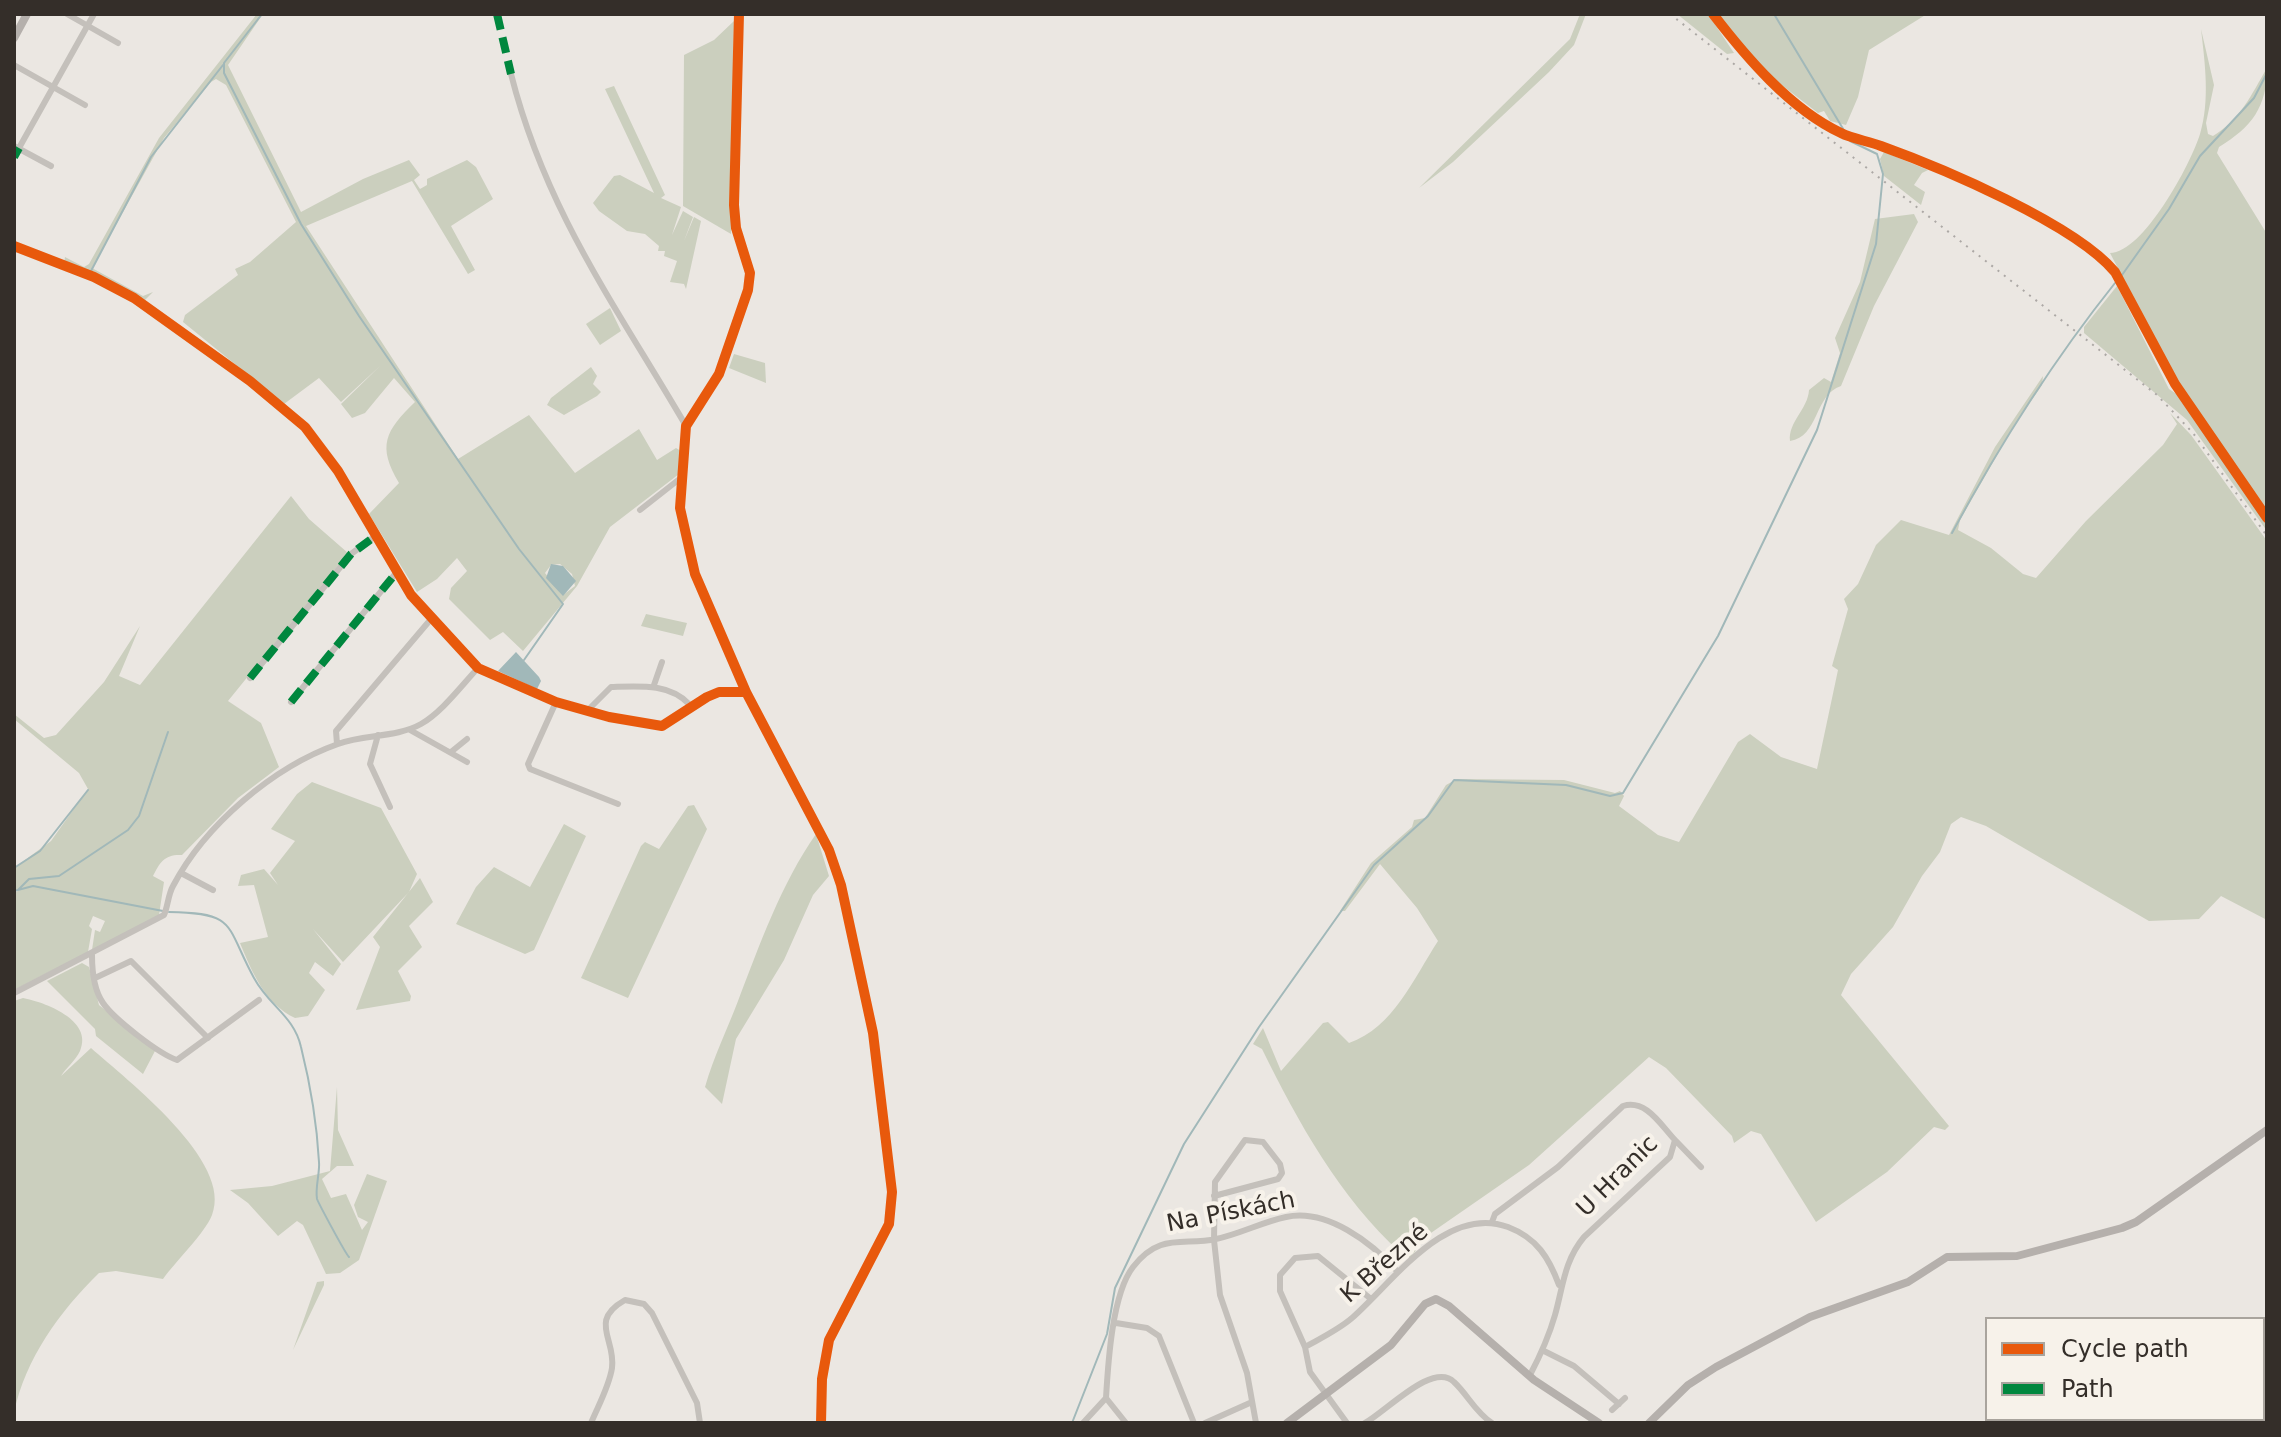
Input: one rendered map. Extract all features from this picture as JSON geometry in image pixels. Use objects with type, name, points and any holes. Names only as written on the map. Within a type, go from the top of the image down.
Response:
[{"type":"street","points":[[67,14],[118,43]]},
{"type":"street","points":[[51,166],[16,147],[54,88],[94,14]]},
{"type":"street","points":[[739,14],[734,205],[736,228],[750,273],[748,290],[719,374],[686,426],[680,508],[689,553],[746,692],[829,850],[859,962],[879,1074],[891,1215],[832,1331],[822,1374],[821,1423]]},
{"type":"street","points":[[1713,14],[1755,67],[1834,130],[1909,157],[2028,212],[2065,230],[2103,257],[2115,272],[2206,434],[2267,518]]},
{"type":"street","points":[[14,38],[23,15]]},
{"type":"street","points":[[14,65],[85,105]]},
{"type":"street","points":[[511,74],[522,116],[556,206],[595,279],[686,426]]},
{"type":"street","points":[[14,246],[115,287],[273,399],[305,427],[326,454],[396,573],[431,619],[478,668],[556,702],[662,726],[690,705],[719,692],[746,692]]},
{"type":"street","points":[[640,510],[682,477]]},
{"type":"street","points":[[250,678],[351,554],[374,537]]},
{"type":"street","points":[[291,702],[396,573]]},
{"type":"street","points":[[337,744],[336,731],[431,619]]},
{"type":"street","points":[[654,685],[662,662]]},
{"type":"street","points":[[14,993],[164,915],[171,890],[181,873],[245,799],[292,765],[337,744],[410,730],[425,722],[478,668]]},
{"type":"street","points":[[587,711],[611,687],[654,685],[682,697],[690,705]]},
{"type":"street","points":[[556,702],[528,764],[530,769],[618,804]]},
{"type":"street","points":[[410,730],[467,762]]},
{"type":"street","points":[[378,735],[370,764],[390,807]]},
{"type":"street","points":[[451,752],[467,739]]},
{"type":"street","points":[[181,873],[213,890]]},
{"type":"street","points":[[92,955],[95,978],[104,1005],[171,1058],[181,1059],[261,1001],[253,990]]},
{"type":"street","points":[[95,978],[131,961],[208,1038]]},
{"type":"street","name":"U Hranic","points":[[1492,1222],[1495,1214],[1558,1167],[1623,1106],[1634,1103],[1645,1108],[1675,1140],[1670,1157],[1578,1243],[1559,1285],[1554,1318],[1530,1375]]},
{"type":"street","points":[[1649,1423],[1705,1374],[1810,1317],[1908,1282],[1947,1257],[2017,1256],[2136,1222],[2267,1130]]},
{"type":"street","points":[[1214,1196],[1278,1179],[1282,1173],[1280,1164],[1263,1142],[1245,1140],[1216,1179],[1214,1196],[1214,1240],[1220,1295],[1237,1341],[1256,1423]]},
{"type":"street","points":[[1675,1140],[1701,1167]]},
{"type":"street","name":"Na Pískách","points":[[1106,1398],[1123,1284],[1143,1257],[1175,1241],[1214,1240],[1290,1216],[1316,1217],[1347,1232],[1397,1271]]},
{"type":"street","points":[[1492,1222],[1532,1239],[1551,1264],[1559,1285]]},
{"type":"street","name":"K Březné","points":[[1305,1347],[1345,1324],[1397,1271],[1453,1230],[1492,1222]]},
{"type":"street","points":[[1347,1423],[1324,1396],[1307,1364],[1305,1347],[1279,1286],[1284,1268],[1295,1258],[1318,1256],[1371,1299]]},
{"type":"street","points":[[1287,1423],[1391,1345],[1425,1304],[1436,1299],[1530,1375],[1599,1423]]},
{"type":"street","points":[[591,1423],[612,1367],[605,1321],[615,1306],[625,1300],[644,1304],[652,1313],[697,1403],[700,1423]]},
{"type":"street","points":[[1116,1323],[1147,1328],[1159,1336],[1194,1423]]},
{"type":"street","points":[[1542,1350],[1574,1366],[1619,1404]]},
{"type":"street","points":[[1365,1423],[1426,1378],[1439,1375],[1454,1381],[1477,1411],[1492,1423]]},
{"type":"street","points":[[1083,1423],[1106,1398],[1126,1423]]},
{"type":"street","points":[[1612,1410],[1625,1398]]},
{"type":"street","points":[[1205,1423],[1252,1402]]},
{"type":"green space","points":[[257,14],[263,14],[228,65],[301,212],[363,179],[409,160],[420,175],[414,180],[420,189],[427,185],[427,179],[467,160],[476,167],[493,199],[451,226],[475,270],[468,274],[412,181],[306,226],[458,459],[529,415],[575,473],[639,429],[657,460],[676,448],[681,451],[679,474],[610,527],[577,586],[523,651],[503,632],[490,640],[449,599],[451,588],[467,571],[457,558],[437,579],[417,592],[369,514],[399,483],[386,449],[391,431],[415,402],[394,378],[365,413],[352,418],[341,404],[380,366],[341,402],[319,378],[284,404],[183,322],[185,315],[238,275],[235,269],[250,262],[296,222],[226,85],[216,79],[211,82],[164,138],[92,268],[143,296],[153,292],[145,300],[113,282],[64,263],[65,257],[84,267],[89,264],[159,138]],"holes":[[[560,564],[572,574],[575,586],[563,595],[545,573],[551,565]]]},
{"type":"green space","points":[[1580,14],[1586,14],[1574,45],[1453,162],[1419,188],[1570,39]]},
{"type":"green space","points":[[1677,14],[1708,14],[1734,53],[1727,54]]},
{"type":"green space","points":[[1717,14],[1927,14],[1869,50],[1858,97],[1846,125],[1830,121],[1824,111],[1818,113],[1757,66]]},
{"type":"green space","points":[[734,21],[731,234],[683,206],[684,55],[714,40]]},
{"type":"green space","points":[[2201,29],[2214,85],[2206,123],[2208,134],[2213,136],[2238,114],[2267,68],[2261,105],[2249,123],[2219,147],[2217,153],[2267,234],[2267,513],[2178,383],[2110,253],[2123,249],[2137,239],[2151,223],[2195,148],[2206,95]]},
{"type":"green space","points":[[614,86],[665,195],[661,198],[681,207],[672,235],[683,211],[693,217],[684,241],[694,217],[701,221],[686,289],[684,284],[670,282],[677,261],[664,256],[665,251],[658,251],[659,246],[645,234],[627,231],[593,203],[614,176],[620,175],[654,193],[605,89]]},
{"type":"green space","points":[[1884,152],[1928,170],[1914,185],[1925,192],[1921,205],[1884,176],[1880,159]]},
{"type":"green space","points":[[1914,214],[1918,222],[1874,306],[1841,386],[1826,398],[1806,432],[1790,441],[1792,428],[1809,390],[1824,378],[1831,382],[1840,353],[1835,338],[1860,282],[1875,219]]},
{"type":"green space","points":[[2117,286],[2169,389],[2178,395],[2267,524],[2267,531],[2187,420],[2084,333],[2084,327]]},
{"type":"green space","points":[[610,308],[621,331],[600,345],[586,324]]},
{"type":"green space","points":[[734,354],[765,363],[766,383],[729,368]]},
{"type":"green space","points":[[591,367],[597,376],[593,384],[601,392],[597,396],[564,415],[547,405],[551,398]]},
{"type":"green space","points":[[2043,376],[2042,385],[2012,429],[1960,520],[1958,530],[1991,548],[2023,574],[2036,578],[2086,521],[2163,445],[2177,424],[2170,413],[2191,435],[2267,541],[2267,920],[2221,896],[2199,919],[2149,921],[1986,826],[1961,817],[1951,824],[1940,852],[1922,876],[1893,927],[1851,974],[1841,995],[1949,1126],[1945,1130],[1934,1127],[1887,1172],[1816,1222],[1761,1134],[1751,1131],[1734,1143],[1732,1136],[1666,1068],[1649,1057],[1529,1165],[1428,1235],[1410,1258],[1401,1253],[1340,1184],[1290,1104],[1262,1049],[1253,1044],[1263,1028],[1281,1071],[1323,1023],[1328,1022],[1349,1043],[1378,1026],[1411,986],[1438,941],[1417,908],[1380,864],[1345,911],[1340,911],[1371,863],[1412,827],[1414,820],[1425,818],[1446,785],[1457,779],[1564,780],[1615,793],[1620,791],[1624,796],[1619,806],[1658,835],[1679,842],[1738,742],[1750,734],[1781,757],[1817,769],[1838,670],[1832,666],[1848,609],[1844,599],[1858,584],[1876,545],[1901,520],[1949,535],[1995,447]]},
{"type":"green space","points":[[291,496],[309,519],[348,553],[228,701],[261,723],[279,767],[238,798],[182,855],[171,856],[161,863],[153,876],[164,882],[159,915],[92,950],[95,930],[100,932],[105,921],[93,916],[89,926],[92,929],[88,952],[14,990],[14,893],[18,891],[14,891],[14,868],[51,841],[88,789],[79,773],[14,719],[14,714],[44,738],[56,735],[104,682],[140,626],[119,676],[140,685]]},
{"type":"green space","points":[[646,614],[687,623],[683,636],[641,626]]},
{"type":"green space","points":[[312,782],[381,808],[417,874],[409,892],[343,962],[313,929],[341,964],[333,976],[315,962],[309,973],[325,990],[308,1016],[295,1018],[268,996],[240,943],[268,937],[254,885],[238,886],[241,875],[264,869],[278,885],[270,873],[295,841],[271,829],[297,794]]},
{"type":"green space","points":[[694,805],[707,829],[628,998],[581,978],[641,846],[645,842],[659,849],[688,806]]},
{"type":"green space","points":[[564,824],[586,836],[534,950],[525,954],[456,924],[476,887],[494,867],[530,887]]},
{"type":"green space","points":[[816,834],[829,876],[813,895],[784,960],[736,1039],[722,1104],[705,1087],[716,1054],[772,915],[792,873]]},
{"type":"green space","points":[[420,878],[433,902],[409,926],[422,947],[398,971],[411,996],[410,1001],[356,1010],[380,947],[373,937]]},
{"type":"green space","points":[[82,963],[89,967],[99,1005],[155,1051],[143,1074],[96,1036],[95,1029],[47,981]]},
{"type":"green space","points":[[23,998],[65,1014],[80,1030],[80,1051],[61,1076],[91,1048],[151,1101],[193,1147],[207,1171],[215,1194],[208,1222],[163,1279],[116,1271],[99,1273],[85,1288],[58,1320],[35,1355],[14,1413],[14,1001]]},
{"type":"green space","points":[[337,1087],[338,1130],[354,1166],[337,1166],[322,1179],[331,1198],[346,1194],[362,1230],[368,1222],[358,1217],[354,1205],[367,1174],[387,1181],[359,1260],[340,1273],[326,1274],[303,1225],[297,1221],[278,1236],[248,1203],[230,1190],[272,1186],[330,1171]]},
{"type":"green space","points":[[324,1281],[324,1285],[293,1350],[317,1282]]},
{"type":"water","points":[[551,564],[563,566],[576,581],[563,596],[546,578]]},
{"type":"water","points":[[516,652],[539,677],[541,681],[537,689],[498,671]]},
{"type":"waterway","points":[[262,14],[224,63],[224,73],[301,224],[359,316],[519,549],[563,604],[524,660]]},
{"type":"waterway","points":[[1774,14],[1845,132]]},
{"type":"waterway","points":[[91,271],[151,157],[223,65]]},
{"type":"waterway","points":[[2122,275],[2169,209],[2200,156],[2254,98],[2267,73]]},
{"type":"waterway","points":[[1072,1423],[1107,1334],[1115,1288],[1184,1144],[1259,1027],[1374,865],[1428,816],[1454,780],[1566,785],[1610,796],[1623,793],[1718,636],[1817,430],[1876,244],[1883,174],[1877,154],[1850,141]]},
{"type":"waterway","points":[[1952,533],[2028,404],[2115,283]]},
{"type":"waterway","points":[[18,890],[29,879],[59,876],[128,830],[139,816],[168,732]]},
{"type":"waterway","points":[[14,868],[40,851],[88,790]]},
{"type":"waterway","points":[[14,891],[33,886],[163,911]]},
{"type":"waterway","points":[[169,912],[219,919],[233,934],[260,988],[298,1036],[315,1119],[319,1166],[317,1199],[349,1257]]},
{"type":"railway","points":[[1670,14],[2157,395],[2193,433],[2267,536]]},
{"type":"marked path","points":[[497,14],[511,74]]},
{"type":"marked path","points":[[14,157],[19,148]]},
{"type":"marked path","points":[[250,678],[351,554],[374,537]]},
{"type":"marked path","points":[[291,702],[396,573]]},
{"type":"cycle path","points":[[739,14],[734,205],[736,228],[750,273],[748,290],[719,374],[686,426],[680,508],[695,574],[746,692],[829,850],[841,885],[873,1033],[892,1192],[889,1224],[829,1340],[822,1379],[821,1423]]},
{"type":"cycle path","points":[[1713,14],[1770,81],[1822,123],[1846,135],[1938,168],[2006,199],[2070,235],[2096,254],[2115,272],[2175,384],[2267,518]]},
{"type":"cycle path","points":[[14,246],[94,277],[134,298],[250,381],[305,427],[338,471],[411,595],[478,668],[556,702],[609,717],[662,726],[719,692],[746,692]]}]
